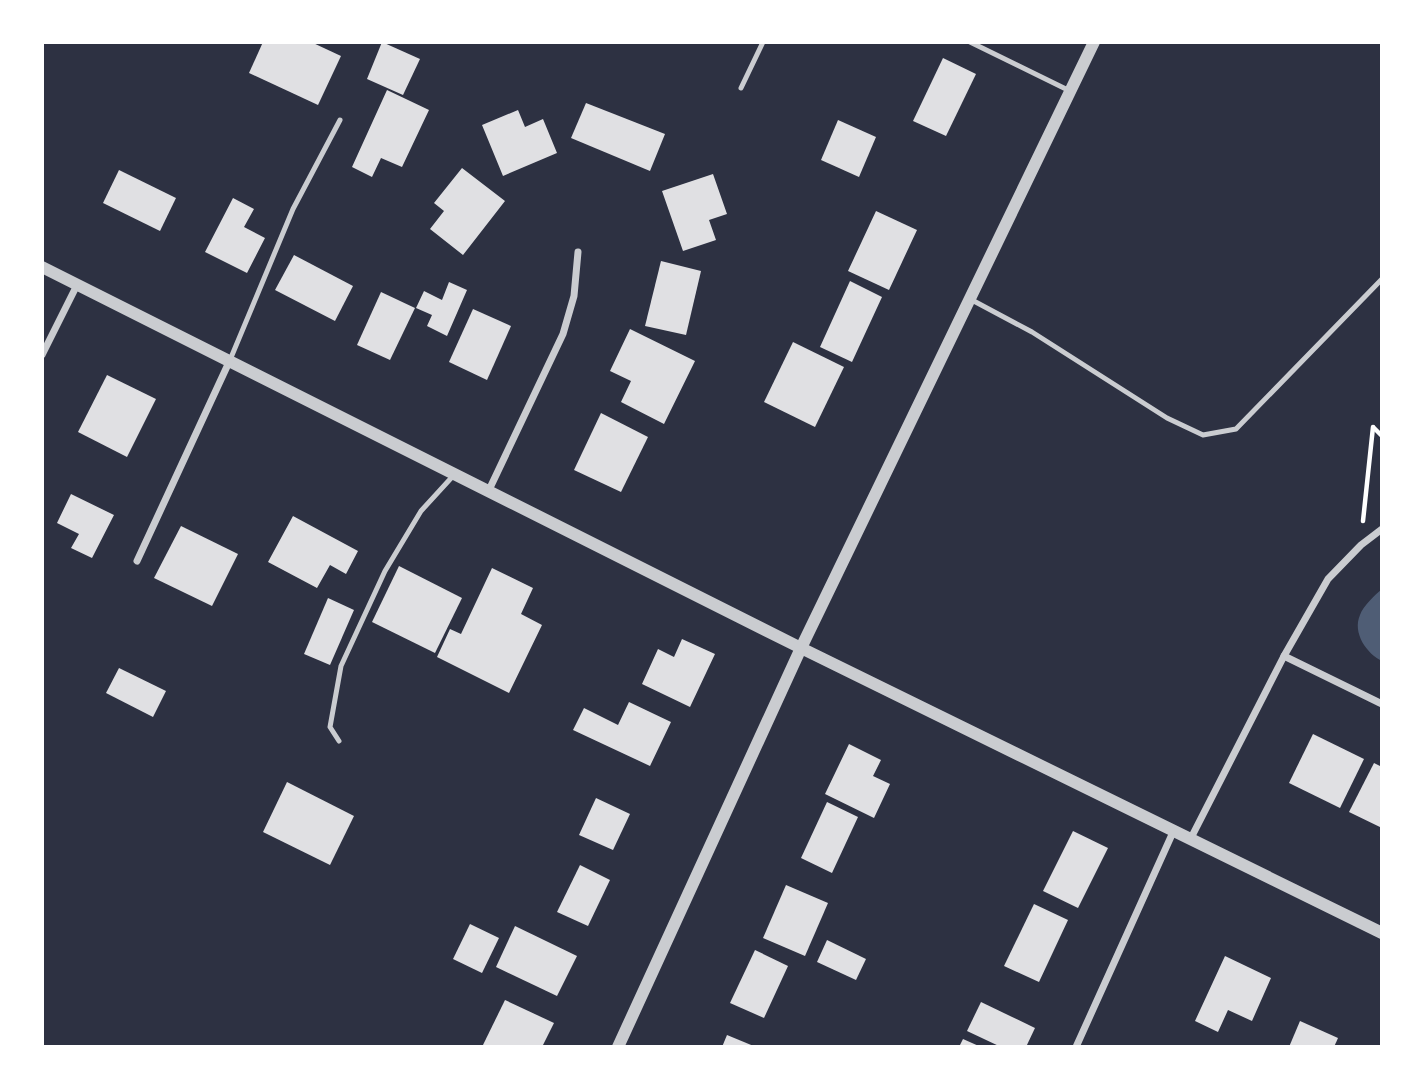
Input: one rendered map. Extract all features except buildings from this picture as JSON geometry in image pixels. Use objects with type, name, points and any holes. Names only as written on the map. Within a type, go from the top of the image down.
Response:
[{"type":"street","points":[[618,1047],[801,648],[1094,42]]},
{"type":"street","points":[[489,490],[563,334],[574,296],[578,252]]},
{"type":"street","points":[[42,267],[801,648],[1382,933]]},
{"type":"street","points":[[42,355],[77,285]]},
{"type":"street","points":[[137,561],[230,360]]},
{"type":"street","points":[[1191,838],[1284,656],[1328,579],[1361,545],[1382,529]]},
{"type":"street","points":[[1284,656],[1382,705]]},
{"type":"street","points":[[1076,1047],[1174,830]]},
{"type":"lane","points":[[741,89],[763,42]]},
{"type":"lane","points":[[970,42],[1070,91]]},
{"type":"lane","points":[[230,360],[293,209],[340,120]]},
{"type":"lane","points":[[970,299],[1032,332],[1167,418],[1203,435],[1236,429],[1382,279]]},
{"type":"lane","points":[[340,741],[330,727],[341,666],[385,572],[421,511],[455,473]]},
{"type":"path","points":[[1361,545],[1373,427],[1382,436]]},
{"type":"water","points":[[1382,589],[1382,661],[1362,642],[1358,622],[1369,601]]}]
